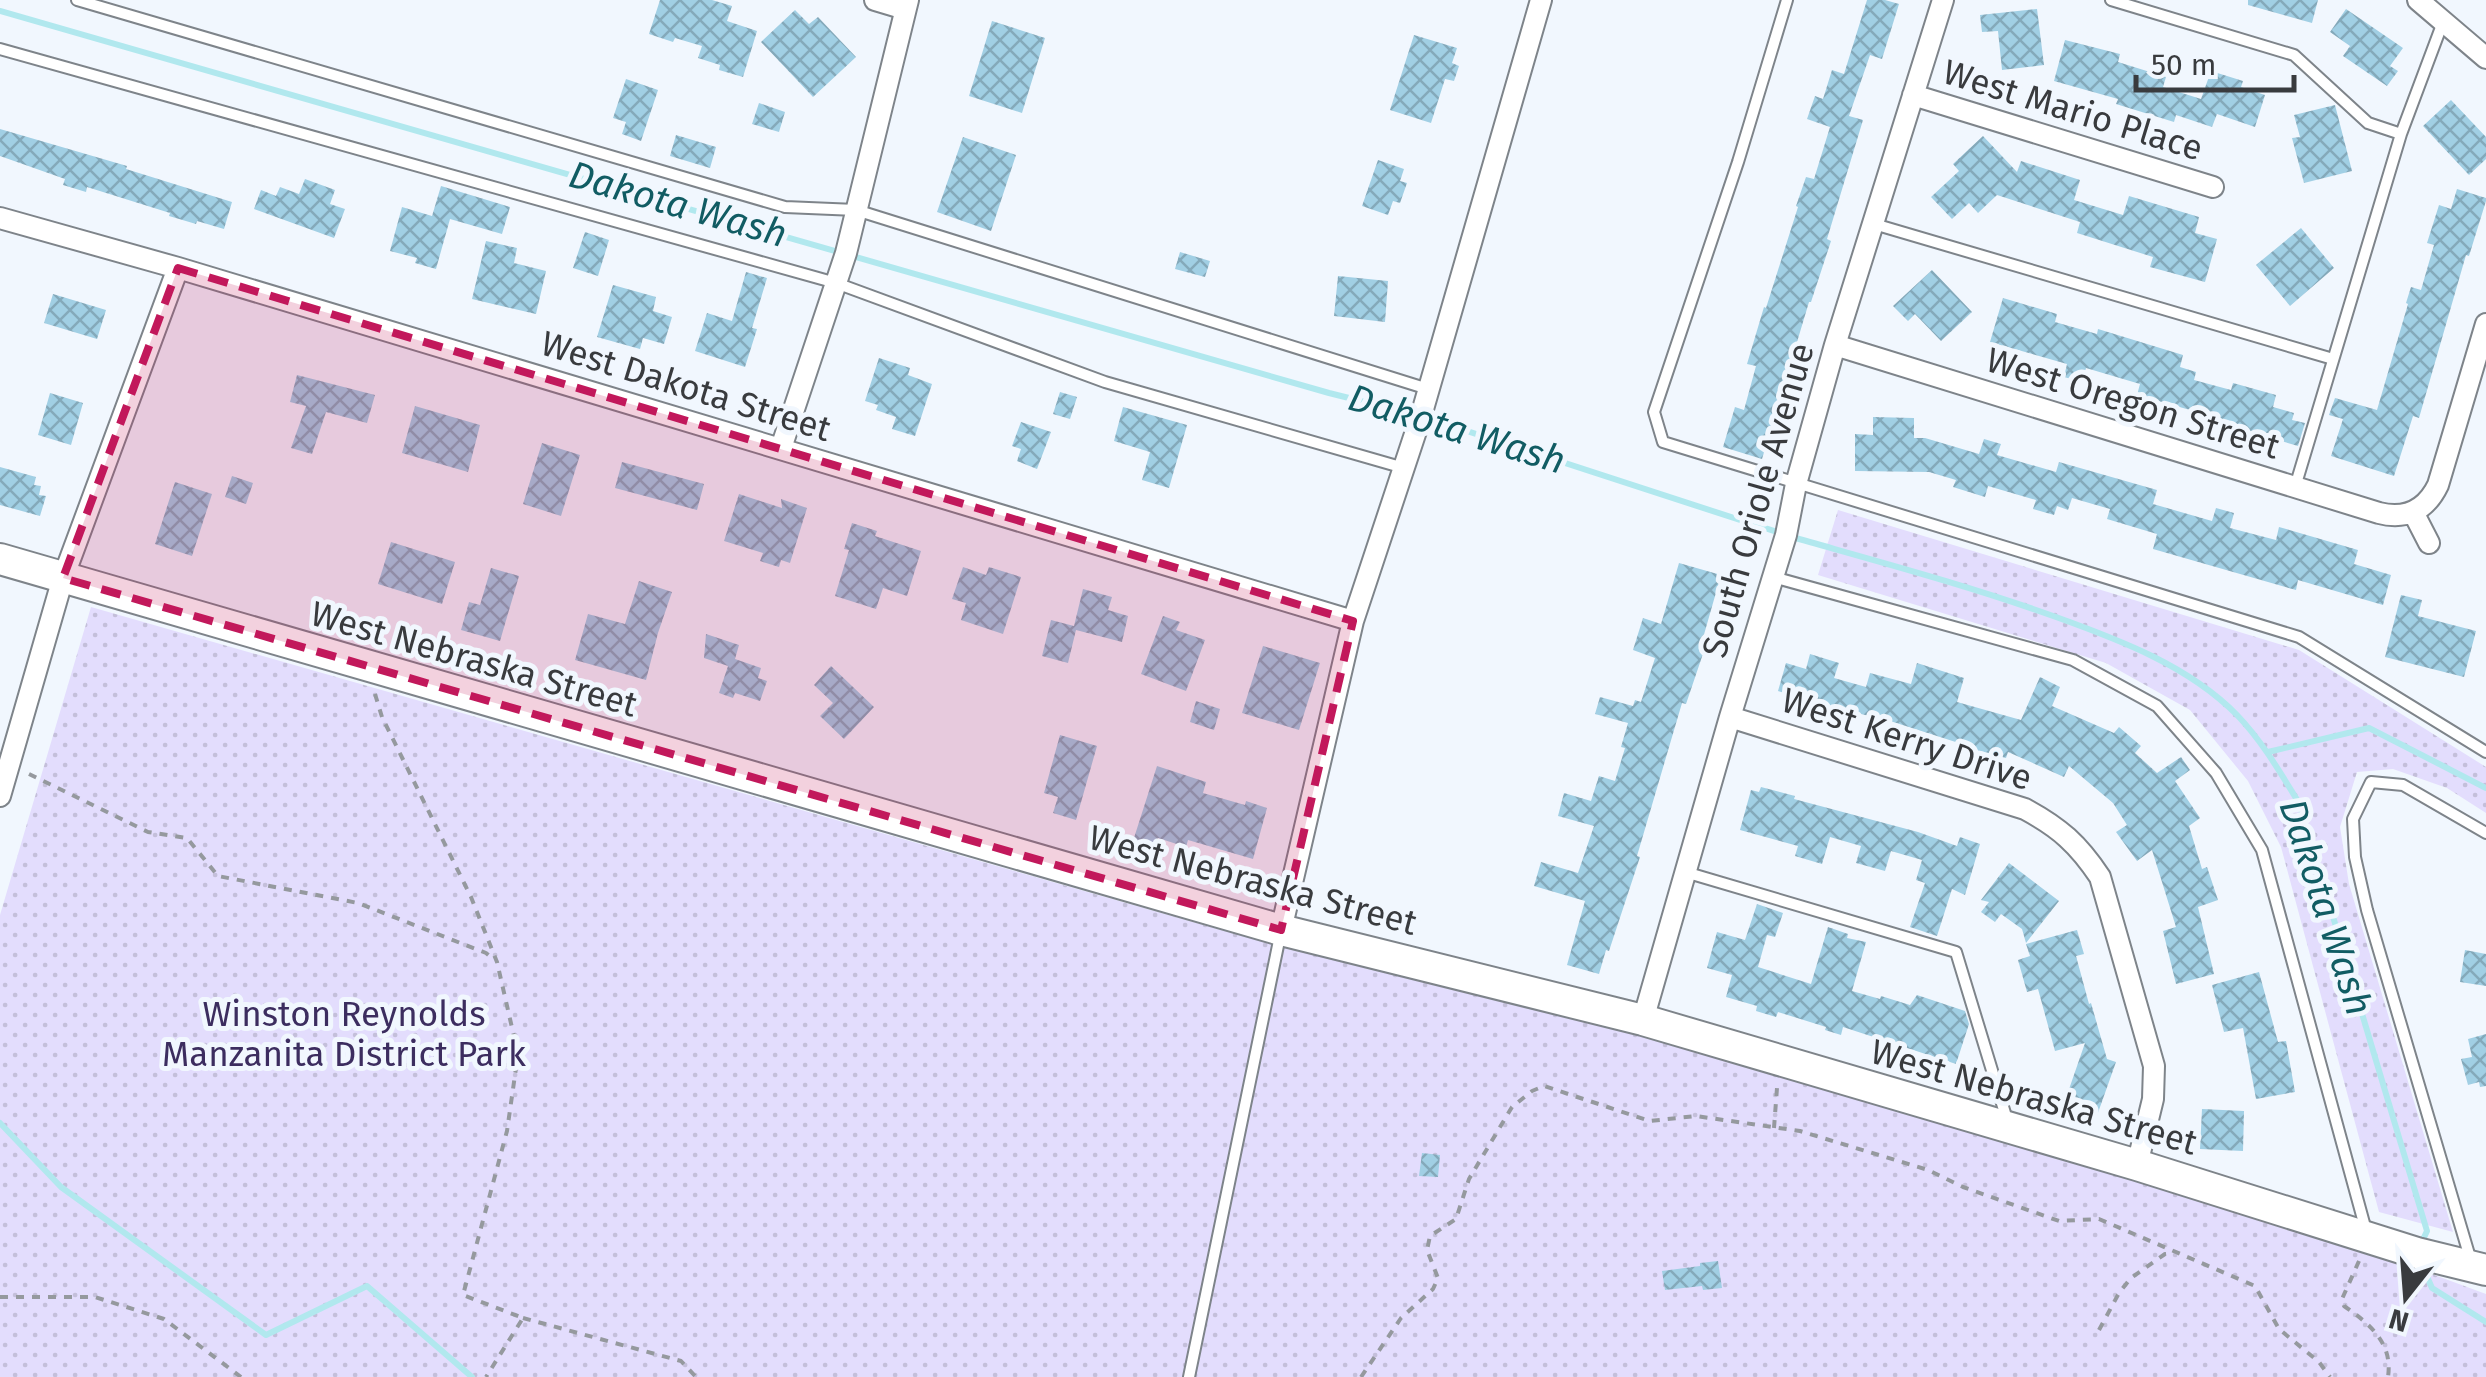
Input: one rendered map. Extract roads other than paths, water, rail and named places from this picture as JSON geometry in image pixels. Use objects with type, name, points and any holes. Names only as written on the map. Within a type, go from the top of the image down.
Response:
[{"type":"street","points":[[781,448],[846,252],[907,4],[875,0]]},
{"type":"street","points":[[1281,930],[1353,621],[1429,389],[1541,0]]},
{"type":"street","name":"South Oriole Avenue","points":[[1643,1020],[1786,535],[1796,484],[1835,345],[1943,0]]},
{"type":"street","points":[[2421,1],[2486,58]]},
{"type":"street","name":"West Mario Place","points":[[1913,95],[2214,187]]},
{"type":"street","name":"West Dakota Street","points":[[0,218],[1353,621]]},
{"type":"street","points":[[0,796],[63,578],[178,268]]},
{"type":"street","points":[[2428,543],[2413,512],[2426,504],[2438,484],[2486,324]]},
{"type":"street","name":"West Oregon Street","points":[[1835,345],[2389,516],[2413,512]]},
{"type":"street","name":"West Nebraska Street","points":[[0,560],[1281,930],[1643,1020],[2137,1165],[2368,1238],[2480,1268]]},
{"type":"street","name":"West Kerry Drive","points":[[1730,717],[2025,809],[2058,827],[2084,851],[2100,877],[2154,1066],[2153,1099],[2137,1165]]},
{"type":"lane","points":[[77,0],[786,207],[856,210],[1429,389]]},
{"type":"lane","points":[[1787,0],[1727,196],[1654,412],[1663,442],[2299,637],[2486,752]]},
{"type":"lane","points":[[2111,0],[2294,55],[2368,122],[2401,134]]},
{"type":"lane","points":[[2294,487],[2401,134],[2443,21]]},
{"type":"lane","points":[[0,49],[836,283],[1105,382],[1404,468]]},
{"type":"lane","points":[[1873,224],[2333,359]]},
{"type":"lane","points":[[1773,578],[2073,660],[2157,706],[2216,773],[2262,850],[2368,1238]]},
{"type":"lane","points":[[2480,1268],[2367,910],[2354,857],[2353,819],[2370,782],[2403,785],[2486,833]]},
{"type":"lane","points":[[1685,872],[1956,952],[2010,1128]]},
{"type":"lane","points":[[1189,1377],[1281,930]]},
{"type":"waterway","name":"Dakota Wash","points":[[0,11],[1329,393],[1421,416],[1780,533]]},
{"type":"waterway","name":"Dakota Wash","points":[[1792,537],[1991,595],[2105,635],[2153,656],[2197,682],[2246,725],[2299,803],[2427,1231],[2421,1244]]},
{"type":"waterway","points":[[2268,752],[2369,728],[2486,788]]},
{"type":"waterway","points":[[0,1123],[61,1187],[266,1335],[367,1286],[472,1377]]},
{"type":"waterway","name":"Dakota Wash","points":[[2422,1265],[2432,1288],[2486,1322]]},
{"type":"park label","name":"Winston Reynolds Manzanita District Park","points":[[344,1034]]}]
